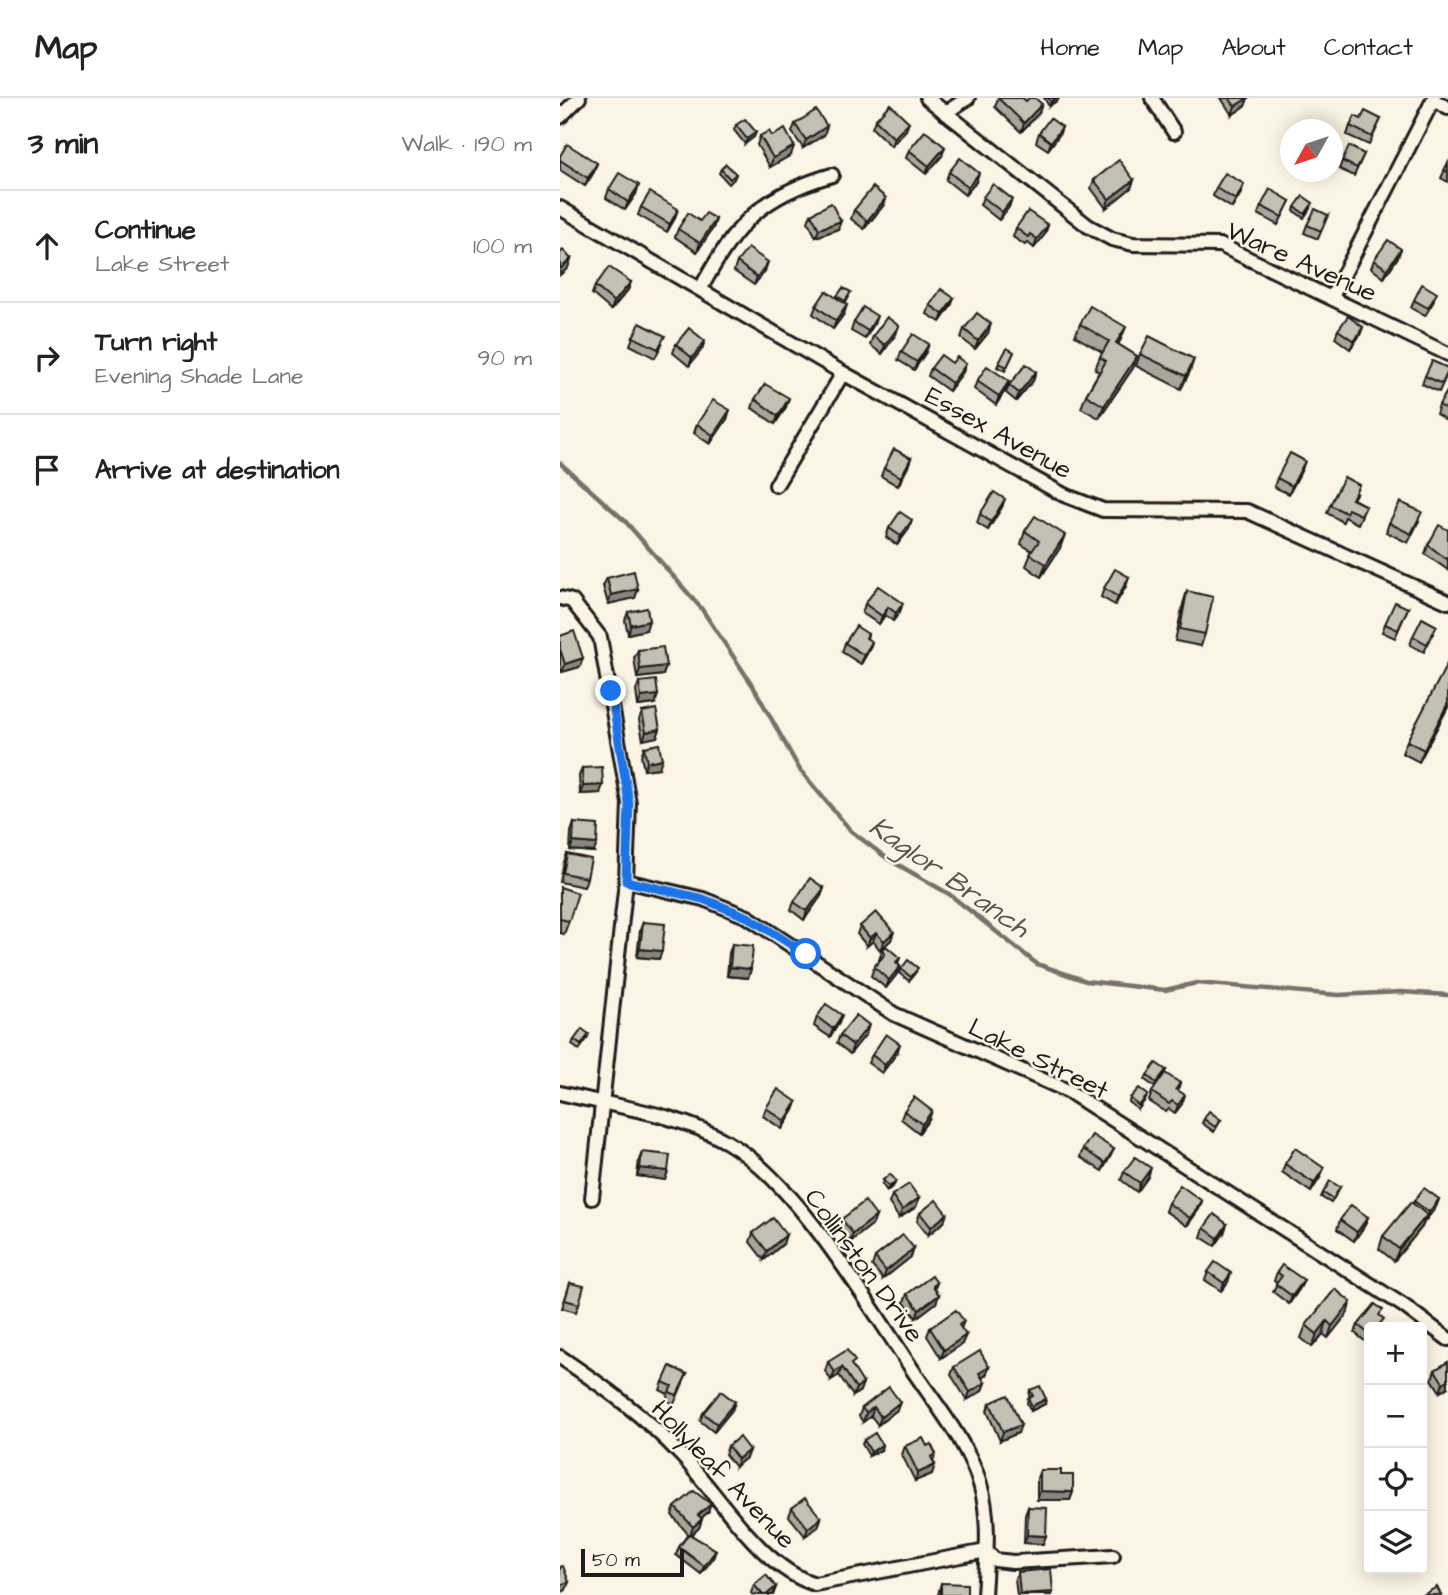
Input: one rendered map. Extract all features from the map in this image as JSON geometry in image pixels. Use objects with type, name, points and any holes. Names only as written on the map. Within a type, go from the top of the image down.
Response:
[{"type":"street","points":[[560,117],[579,98]]},
{"type":"street","name":"Ware Avenue","points":[[927,98],[1088,226],[1112,239],[1133,244],[1220,245],[1448,354]]},
{"type":"street","points":[[945,113],[968,98]]},
{"type":"street","points":[[1152,98],[1174,132]]},
{"type":"street","points":[[1332,297],[1434,99],[1448,108]]},
{"type":"street","points":[[701,288],[736,233],[767,201],[807,182],[832,175]]},
{"type":"street","name":"Essex Avenue","points":[[560,208],[843,373],[1064,495],[1103,510],[1247,511],[1448,601]]},
{"type":"street","points":[[775,485],[843,373]]},
{"type":"street","points":[[560,598],[572,601],[600,637],[629,803],[626,881],[600,1103],[592,1198]]},
{"type":"street","name":"Lake Street","points":[[626,881],[703,899],[748,917],[894,1014],[1068,1091],[1404,1306],[1448,1339]]},
{"type":"street","name":"Collinston Drive","points":[[560,1093],[678,1120],[699,1128],[728,1142],[769,1174],[807,1219],[967,1451],[986,1506],[984,1595]]},
{"type":"street","name":"Hollyleaf Avenue","points":[[560,1357],[599,1383],[671,1445],[775,1562],[796,1578],[815,1584],[986,1551],[995,1560],[1013,1562],[1113,1556]]},
{"type":"building","points":[[998,98],[1023,98],[1026,101],[1035,98],[1042,104],[1024,123]]},
{"type":"building","points":[[1229,98],[1248,98],[1235,106]]},
{"type":"building","points":[[890,104],[909,122],[894,138],[875,120]]},
{"type":"building","points":[[816,110],[827,126],[806,140],[795,124]]},
{"type":"building","points":[[1365,111],[1381,119],[1372,137],[1350,126],[1355,116],[1361,119]]},
{"type":"building","points":[[1050,118],[1062,127],[1051,142],[1039,133]]},
{"type":"building","points":[[745,119],[756,132],[747,139],[736,125]]},
{"type":"building","points":[[785,129],[794,146],[773,158],[760,136],[769,131],[772,136]]},
{"type":"building","points":[[925,131],[945,147],[929,166],[909,150]]},
{"type":"building","points":[[567,144],[597,163],[588,178],[560,160]]},
{"type":"building","points":[[1349,146],[1364,154],[1357,168],[1343,161]]},
{"type":"building","points":[[960,158],[979,173],[968,187],[949,172]]},
{"type":"building","points":[[1119,160],[1134,180],[1109,199],[1094,180]]},
{"type":"building","points":[[726,164],[736,174],[730,179],[721,169]]},
{"type":"building","points":[[619,173],[639,185],[628,202],[609,189]]},
{"type":"building","points":[[1225,173],[1244,184],[1236,200],[1216,188]]},
{"type":"building","points":[[993,184],[1012,199],[1002,212],[983,197]]},
{"type":"building","points":[[873,187],[886,198],[867,221],[854,210]]},
{"type":"building","points":[[1270,189],[1290,201],[1282,217],[1261,206]]},
{"type":"building","points":[[650,192],[678,209],[670,224],[641,207]]},
{"type":"building","points":[[1303,196],[1313,203],[1305,214],[1295,207]]},
{"type":"building","points":[[831,203],[841,221],[819,229],[811,214]]},
{"type":"building","points":[[1315,209],[1328,215],[1321,231],[1307,225]]},
{"type":"building","points":[[1028,211],[1048,225],[1037,239],[1030,234],[1028,237],[1016,228]]},
{"type":"building","points":[[688,213],[700,221],[706,213],[716,219],[700,243],[678,229]]},
{"type":"building","points":[[1388,240],[1401,249],[1387,269],[1374,260]]},
{"type":"building","points":[[748,248],[768,262],[757,277],[737,262]]},
{"type":"building","points":[[563,250],[571,259],[560,269],[560,253]]},
{"type":"building","points":[[609,267],[631,282],[614,302],[595,286]]},
{"type":"building","points":[[1422,284],[1437,293],[1428,308],[1414,300]]},
{"type":"building","points":[[843,288],[851,292],[845,301],[837,296]]},
{"type":"building","points":[[941,289],[954,298],[943,314],[930,305]]},
{"type":"building","points":[[826,291],[847,305],[836,321],[816,306]]},
{"type":"building","points":[[1090,306],[1126,327],[1116,343],[1137,356],[1104,406],[1086,395],[1106,361],[1100,357],[1109,341],[1080,324]]},
{"type":"building","points":[[863,307],[877,316],[868,331],[854,322]]},
{"type":"building","points":[[977,313],[991,324],[978,341],[964,329]]},
{"type":"building","points":[[1348,316],[1363,327],[1354,341],[1338,330]]},
{"type":"building","points":[[887,317],[899,326],[885,345],[873,336]]},
{"type":"building","points":[[640,323],[665,336],[658,349],[633,337]]},
{"type":"building","points":[[689,328],[705,341],[692,358],[676,344]]},
{"type":"building","points":[[913,334],[929,344],[917,362],[901,352]]},
{"type":"building","points":[[1149,336],[1194,359],[1186,376],[1140,354]]},
{"type":"building","points":[[1007,348],[1014,352],[1007,367],[999,363]]},
{"type":"building","points":[[941,355],[952,363],[957,357],[966,364],[952,383],[931,368]]},
{"type":"building","points":[[1432,361],[1448,368],[1442,384],[1425,376]]},
{"type":"building","points":[[1026,364],[1036,372],[1019,393],[1009,385]]},
{"type":"building","points":[[987,366],[1009,381],[999,396],[977,381]]},
{"type":"building","points":[[765,384],[789,398],[778,416],[755,399]]},
{"type":"building","points":[[1448,390],[1448,410],[1439,405]]},
{"type":"building","points":[[713,400],[730,410],[713,435],[697,424]]},
{"type":"building","points":[[894,449],[911,458],[901,477],[884,468]]},
{"type":"building","points":[[1290,453],[1305,461],[1292,486],[1277,478]]},
{"type":"building","points":[[1344,477],[1359,485],[1352,499],[1366,506],[1361,515],[1348,509],[1346,513],[1330,505]]},
{"type":"building","points":[[994,492],[1005,499],[991,522],[980,514]]},
{"type":"building","points":[[1400,502],[1422,512],[1411,534],[1389,523]]},
{"type":"building","points":[[900,512],[912,520],[901,536],[889,528]]},
{"type":"building","points":[[1035,516],[1065,535],[1046,564],[1030,554],[1039,541],[1025,531]]},
{"type":"building","points":[[1439,525],[1448,530],[1448,560],[1428,545]]},
{"type":"building","points":[[1115,569],[1129,577],[1118,597],[1104,588]]},
{"type":"building","points":[[634,571],[638,589],[611,595],[607,578]]},
{"type":"building","points":[[878,586],[903,603],[896,613],[888,607],[882,616],[865,604]]},
{"type":"building","points":[[1187,591],[1213,597],[1205,634],[1180,629]]},
{"type":"building","points":[[1395,602],[1408,608],[1398,630],[1385,624]]},
{"type":"building","points":[[647,608],[649,621],[631,625],[628,612]]},
{"type":"building","points":[[1422,618],[1437,626],[1427,644],[1413,636]]},
{"type":"building","points":[[856,626],[868,634],[866,638],[872,642],[864,655],[845,643]]},
{"type":"building","points":[[574,631],[583,658],[565,664],[560,649],[560,636]]},
{"type":"building","points":[[663,647],[666,666],[640,669],[638,650]]},
{"type":"building","points":[[1447,664],[1448,703],[1424,750],[1407,741]]},
{"type":"building","points":[[656,680],[658,695],[641,697],[639,682]]},
{"type":"building","points":[[656,709],[660,729],[646,732],[642,712]]},
{"type":"building","points":[[659,744],[662,759],[647,762],[644,747]]},
{"type":"building","points":[[602,767],[603,785],[583,786],[582,768]]},
{"type":"building","points":[[574,823],[598,825],[597,844],[573,842]]},
{"type":"building","points":[[567,854],[591,859],[587,878],[563,873]]},
{"type":"building","points":[[810,878],[824,888],[807,911],[794,902]]},
{"type":"building","points":[[560,887],[578,893],[569,921],[560,919]]},
{"type":"building","points":[[876,912],[894,932],[884,941],[876,933],[870,938],[860,926]]},
{"type":"building","points":[[643,922],[665,924],[662,951],[640,949]]},
{"type":"building","points":[[732,944],[753,946],[751,969],[730,967]]},
{"type":"building","points":[[886,946],[900,958],[896,962],[900,966],[889,980],[874,967],[885,954],[882,951]]},
{"type":"building","points":[[908,960],[918,968],[911,977],[901,969]]},
{"type":"building","points":[[826,1004],[842,1015],[833,1029],[817,1017]]},
{"type":"building","points":[[856,1015],[869,1025],[853,1045],[840,1035]]},
{"type":"building","points":[[582,1029],[589,1034],[581,1045],[574,1040]]},
{"type":"building","points":[[886,1034],[900,1044],[885,1065],[872,1055]]},
{"type":"building","points":[[1156,1063],[1166,1070],[1156,1083],[1147,1075]]},
{"type":"building","points":[[1165,1073],[1180,1083],[1176,1089],[1185,1095],[1178,1105],[1172,1101],[1169,1104],[1152,1092]]},
{"type":"building","points":[[1139,1088],[1148,1095],[1139,1106],[1130,1098]]},
{"type":"building","points":[[778,1089],[797,1102],[785,1121],[766,1108]]},
{"type":"building","points":[[914,1097],[932,1111],[922,1124],[904,1111]]},
{"type":"building","points":[[1209,1111],[1221,1120],[1215,1127],[1204,1119]]},
{"type":"building","points":[[1092,1135],[1114,1149],[1105,1163],[1083,1149]]},
{"type":"building","points":[[1295,1148],[1324,1168],[1314,1183],[1285,1164]]},
{"type":"building","points":[[642,1152],[670,1155],[668,1171],[640,1168]]},
{"type":"building","points":[[1135,1157],[1151,1168],[1140,1183],[1124,1172]]},
{"type":"building","points":[[890,1174],[896,1181],[889,1187],[883,1180]]},
{"type":"building","points":[[1330,1181],[1340,1187],[1333,1199],[1323,1193]]},
{"type":"building","points":[[909,1184],[919,1198],[902,1210],[892,1195]]},
{"type":"building","points":[[1180,1185],[1202,1201],[1190,1218],[1168,1203]]},
{"type":"building","points":[[1424,1188],[1439,1199],[1429,1212],[1414,1201]]},
{"type":"building","points":[[936,1200],[947,1214],[931,1227],[920,1213]]},
{"type":"building","points":[[865,1201],[876,1216],[853,1234],[842,1219]]},
{"type":"building","points":[[1411,1202],[1427,1215],[1399,1249],[1383,1236]]},
{"type":"building","points":[[1351,1205],[1368,1217],[1357,1232],[1340,1220]]},
{"type":"building","points":[[1214,1214],[1227,1224],[1218,1238],[1204,1228]]},
{"type":"building","points":[[773,1218],[786,1235],[767,1251],[753,1233]]},
{"type":"building","points":[[903,1235],[914,1248],[886,1271],[875,1257]]},
{"type":"building","points":[[1215,1262],[1231,1273],[1224,1283],[1208,1272]]},
{"type":"building","points":[[1282,1265],[1304,1280],[1292,1296],[1276,1284],[1282,1276],[1277,1272]]},
{"type":"building","points":[[932,1276],[937,1283],[933,1286],[939,1295],[919,1310],[907,1294]]},
{"type":"building","points":[[570,1283],[584,1286],[579,1304],[565,1300]]},
{"type":"building","points":[[1335,1289],[1351,1302],[1332,1326],[1327,1321],[1317,1334],[1306,1325]]},
{"type":"building","points":[[1375,1304],[1383,1310],[1379,1315],[1384,1319],[1381,1322],[1364,1322],[1364,1330],[1358,1325]]},
{"type":"building","points":[[956,1310],[964,1321],[959,1325],[966,1335],[944,1350],[930,1328]]},
{"type":"building","points":[[847,1350],[855,1361],[851,1364],[863,1383],[856,1388],[842,1367],[835,1372],[828,1362]]},
{"type":"building","points":[[980,1351],[989,1367],[979,1373],[985,1383],[970,1392],[954,1367]]},
{"type":"building","points":[[1448,1362],[1448,1380],[1443,1383],[1435,1370]]},
{"type":"building","points":[[670,1366],[687,1374],[677,1395],[669,1392],[672,1386],[663,1382]]},
{"type":"building","points":[[1040,1386],[1046,1399],[1032,1406],[1028,1398],[1033,1396],[1030,1390]]},
{"type":"building","points":[[889,1387],[900,1402],[881,1417],[874,1407],[866,1413],[862,1408]]},
{"type":"building","points":[[721,1391],[735,1402],[717,1424],[703,1413]]},
{"type":"building","points":[[1008,1395],[1021,1425],[1003,1432],[990,1403]]},
{"type":"building","points":[[875,1433],[882,1445],[871,1452],[864,1440]]},
{"type":"building","points":[[739,1437],[749,1450],[738,1459],[728,1446]]},
{"type":"building","points":[[923,1438],[927,1446],[931,1444],[936,1454],[931,1457],[935,1465],[918,1473],[905,1446]]},
{"type":"building","points":[[1040,1470],[1061,1470],[1061,1475],[1073,1475],[1073,1492],[1040,1491]]},
{"type":"building","points":[[694,1491],[711,1504],[698,1515],[702,1519],[693,1527],[675,1507]]},
{"type":"building","points":[[805,1498],[821,1518],[808,1528],[792,1508]]},
{"type":"building","points":[[1028,1507],[1047,1508],[1046,1536],[1027,1535]]},
{"type":"building","points":[[689,1534],[716,1550],[704,1566],[679,1547]]},
{"type":"building","points":[[563,1566],[569,1582],[560,1585],[560,1567]]},
{"type":"building","points":[[1051,1569],[1053,1592],[1020,1594],[1018,1572]]},
{"type":"building","points":[[766,1575],[776,1587],[763,1595],[754,1585]]},
{"type":"building","points":[[941,1583],[967,1584],[967,1595],[941,1595]]},
{"type":"building","points":[[1437,1587],[1441,1595],[1423,1595]]},
{"type":"waterway","name":"Kaglor Branch","points":[[560,463],[625,521],[701,608],[753,686],[800,770],[851,831],[888,859],[949,894],[1037,964],[1086,981],[1165,990],[1197,983],[1338,995],[1401,992],[1448,995]]},
{"type":"route","points":[[611,691],[629,803],[626,881],[703,899],[748,917],[806,954]]}]
